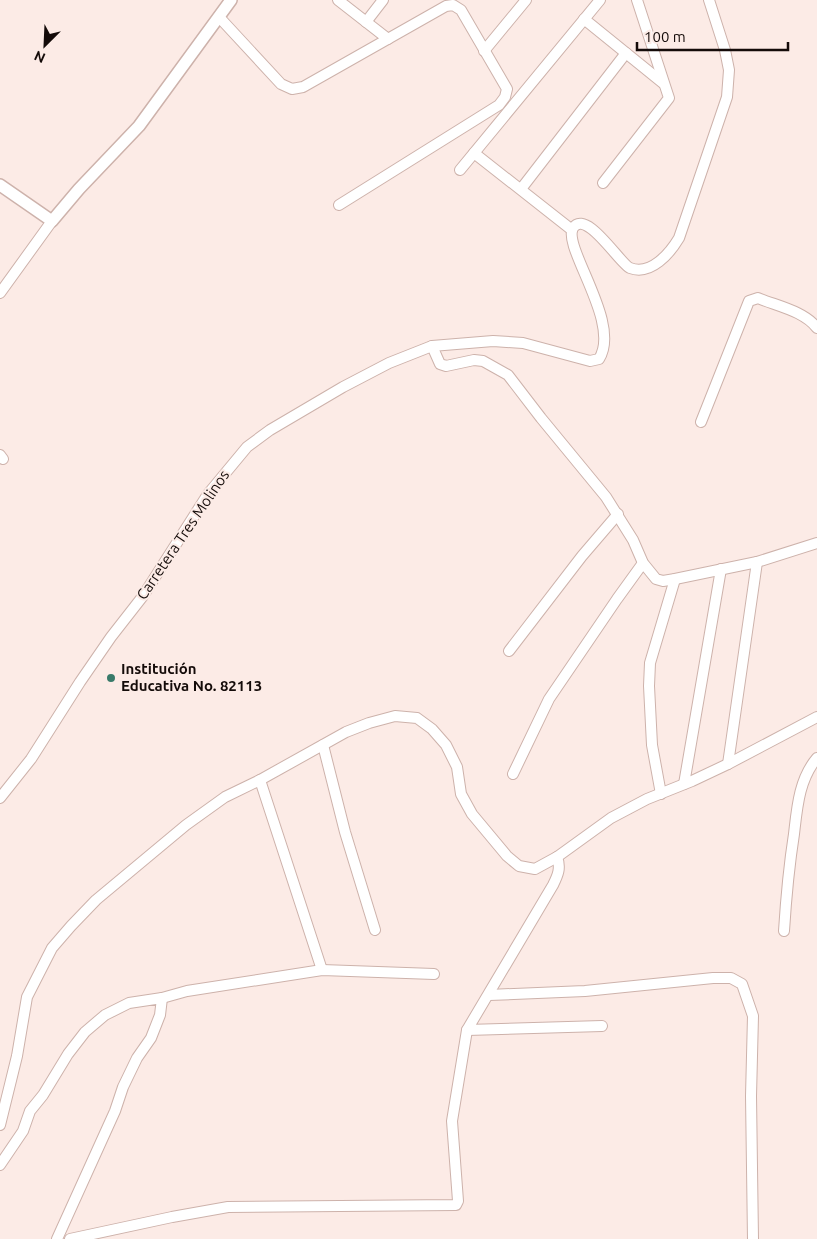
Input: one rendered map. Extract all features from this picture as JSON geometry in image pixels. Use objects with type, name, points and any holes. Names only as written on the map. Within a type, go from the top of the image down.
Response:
[{"type":"street","points":[[0,293],[52,221],[79,189],[139,126],[231,0]]},
{"type":"street","points":[[338,0],[388,39]]},
{"type":"street","points":[[366,22],[383,0]]},
{"type":"street","points":[[484,51],[526,0]]},
{"type":"street","points":[[460,170],[600,0]]},
{"type":"street","points":[[604,184],[668,98],[637,0]]},
{"type":"street","points":[[474,153],[572,230],[580,223],[585,224],[599,235],[629,268],[641,270],[652,266],[671,251],[679,238],[727,96],[727,63],[709,0]]},
{"type":"street","points":[[219,17],[281,84],[292,89],[303,86],[454,2],[461,10],[507,89],[505,98],[499,105],[339,205]]},
{"type":"street","points":[[584,19],[664,84]]},
{"type":"street","points":[[521,190],[626,53]]},
{"type":"street","points":[[0,185],[52,221]]},
{"type":"street","name":"Carretera Tres Molinos","points":[[0,798],[31,759],[80,682],[111,637],[148,589],[208,494],[247,447],[270,430],[388,363],[432,346],[493,341],[523,343],[590,361],[598,359],[603,352],[605,339],[601,313],[576,250],[572,230]]},
{"type":"street","points":[[701,422],[749,301],[758,298],[807,318],[817,328]]},
{"type":"street","points":[[432,346],[440,364],[446,366],[474,360],[483,361],[508,375],[606,497],[633,540],[643,563],[656,579],[675,579],[757,562],[817,543]]},
{"type":"street","points":[[509,651],[582,556],[618,514]]},
{"type":"street","points":[[728,764],[757,562]]},
{"type":"street","points":[[513,774],[550,699],[643,563]]},
{"type":"street","points":[[684,784],[721,569]]},
{"type":"street","points":[[661,794],[652,745],[650,663],[675,579]]},
{"type":"street","points":[[0,1125],[17,1056],[27,997],[52,948],[96,900],[186,825],[225,798],[346,732],[368,723],[395,716],[417,718],[432,729],[446,745],[457,767],[461,794],[472,814],[507,856],[519,866],[535,869],[557,857],[611,818],[728,764],[817,717]]},
{"type":"street","points":[[324,745],[345,832],[375,930]]},
{"type":"street","points":[[784,931],[789,865],[799,796],[804,779],[817,758]]},
{"type":"street","points":[[260,780],[322,970]]},
{"type":"street","points":[[70,1239],[228,1207],[456,1205],[458,1201],[452,1121],[467,1030],[558,876],[560,865],[557,857]]},
{"type":"street","points":[[0,1165],[23,1131],[30,1111],[44,1095],[68,1054],[85,1032],[104,1016],[129,1003],[162,998],[187,991],[322,970],[434,974]]},
{"type":"street","points":[[489,995],[585,991],[713,978],[731,978],[742,984],[753,1016],[751,1096],[753,1239]]},
{"type":"street","points":[[58,1239],[115,1111],[123,1087],[151,1038],[160,1015],[162,998]]},
{"type":"street","points":[[467,1030],[602,1026]]},
{"type":"place","name":"Institución Educativa No. 82113","points":[[111,678]]}]
